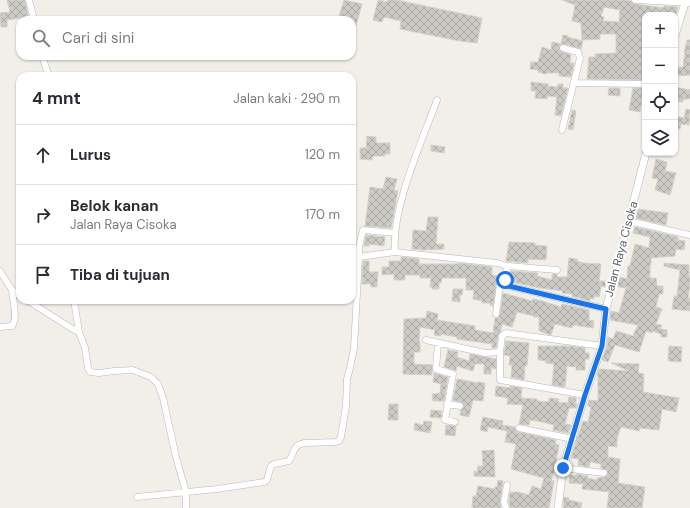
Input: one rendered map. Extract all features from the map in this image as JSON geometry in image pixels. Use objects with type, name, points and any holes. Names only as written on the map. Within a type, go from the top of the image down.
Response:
[{"type":"street","points":[[29,0],[33,16]]},
{"type":"street","points":[[635,0],[687,2],[678,27]]},
{"type":"street","points":[[562,130],[580,58],[580,54],[578,52],[563,48]]},
{"type":"street","points":[[43,60],[48,72]]},
{"type":"street","points":[[574,83],[642,84]]},
{"type":"street","points":[[395,252],[395,233],[399,210],[408,179],[437,100]]},
{"type":"street","name":"Jalan Raya Cisoka","points":[[558,508],[563,468],[585,395],[602,346],[606,309],[645,156]]},
{"type":"street","points":[[629,221],[690,235]]},
{"type":"street","points":[[137,497],[264,482],[267,480],[271,466],[289,461],[294,450],[299,444],[339,441],[346,406],[347,379],[354,348],[359,247],[363,230],[395,233]]},
{"type":"street","points":[[359,257],[395,252],[497,263],[507,266],[557,270]]},
{"type":"street","points":[[496,314],[500,284],[505,280],[507,266]]},
{"type":"street","points":[[0,271],[12,290],[16,293]]},
{"type":"street","points":[[500,284],[606,309]]},
{"type":"street","points":[[0,327],[12,326],[16,318],[12,290]]},
{"type":"street","points":[[33,304],[70,328],[79,332]]},
{"type":"street","points":[[75,304],[79,332],[85,348],[90,372],[99,373],[114,370],[132,370],[151,377],[158,384],[163,398],[176,457],[186,492],[186,508]]},
{"type":"street","points":[[585,395],[500,380],[500,352],[502,336],[506,333],[602,346]]},
{"type":"street","points":[[426,340],[485,353],[500,352]]},
{"type":"street","points":[[438,343],[436,369],[453,374],[445,420],[455,422]]},
{"type":"street","points":[[447,404],[460,406]]},
{"type":"street","points":[[519,428],[573,438]]},
{"type":"street","points":[[563,468],[604,473]]},
{"type":"street","points":[[506,508],[504,502],[507,485]]},
{"type":"building","points":[[7,0],[25,0],[28,16],[16,16],[16,19],[7,20],[7,27],[1,27],[0,13],[10,12]]},
{"type":"building","points":[[344,0],[362,4],[356,26],[356,16],[339,16]]},
{"type":"building","points":[[378,0],[387,2],[388,0],[397,0],[482,18],[477,43],[400,29],[401,21],[384,17],[382,22],[373,20]]},
{"type":"building","points":[[562,0],[623,0],[631,1],[635,4],[664,8],[664,6],[678,7],[677,12],[642,12],[642,80],[587,79],[589,57],[595,57],[595,54],[616,53],[616,34],[600,34],[600,39],[582,40],[581,23],[572,21],[575,5]],"holes":[[[604,7],[620,10],[619,22],[603,21],[604,17],[601,16]]]},
{"type":"building","points":[[563,35],[583,41],[581,49],[564,44],[559,46],[560,51],[571,55],[570,63],[574,63],[571,77],[559,76],[559,73],[546,74],[538,72],[538,70],[530,69],[531,62],[538,62],[542,47],[551,50],[552,42],[561,44]]},
{"type":"building","points":[[687,40],[690,40],[690,75],[678,76],[678,67],[683,67],[684,52]]},
{"type":"building","points":[[531,82],[558,87],[558,84],[563,84],[563,88],[568,88],[561,116],[555,115],[557,97],[547,96],[547,99],[535,98],[536,91],[531,91]]},
{"type":"building","points":[[609,88],[620,88],[620,96],[608,95]]},
{"type":"building","points":[[633,88],[642,88],[640,112],[629,110]]},
{"type":"building","points":[[678,88],[690,90],[690,99],[683,99],[683,102],[678,101]]},
{"type":"building","points":[[686,109],[690,110],[689,125],[681,124],[680,129],[678,129],[678,117],[684,118]]},
{"type":"building","points":[[572,110],[576,111],[573,130],[568,129]]},
{"type":"building","points":[[367,136],[376,137],[376,143],[390,143],[390,154],[385,154],[385,156],[373,156],[372,160],[360,159],[360,148],[366,148]]},
{"type":"building","points":[[431,145],[445,147],[444,153],[431,151]]},
{"type":"building","points":[[656,159],[667,162],[665,171],[676,173],[670,195],[655,190],[658,179],[652,178]]},
{"type":"building","points":[[386,177],[397,179],[394,190],[398,191],[391,228],[365,226],[370,187],[383,189]]},
{"type":"building","points":[[637,209],[668,213],[666,225],[635,218]]},
{"type":"building","points":[[428,217],[438,217],[436,244],[444,244],[444,249],[412,249],[413,230],[426,231]]},
{"type":"building","points":[[635,227],[678,237],[678,240],[685,241],[684,250],[676,249],[675,256],[651,258],[650,278],[656,278],[657,286],[663,286],[663,294],[659,294],[656,307],[662,309],[656,324],[662,325],[660,329],[667,330],[667,337],[661,337],[661,334],[652,331],[652,333],[646,331],[639,352],[615,345],[608,362],[602,360],[607,347],[608,337],[613,339],[616,331],[633,336],[638,325],[610,320],[611,311],[619,313],[626,288],[617,286],[619,277],[627,279],[628,266],[630,266],[635,244],[649,248],[650,237],[633,233]]},
{"type":"building","points":[[366,235],[385,237],[384,246],[369,244],[369,246],[364,246]]},
{"type":"building","points":[[509,242],[535,243],[535,245],[547,246],[546,260],[528,259],[528,263],[506,261]]},
{"type":"building","points":[[401,257],[419,259],[419,264],[458,263],[492,267],[492,275],[497,276],[493,306],[490,305],[490,303],[482,303],[482,301],[473,299],[474,290],[466,290],[466,278],[442,278],[441,283],[439,283],[439,289],[432,289],[432,287],[430,287],[431,278],[420,278],[420,275],[405,275],[405,280],[394,280],[394,274],[382,275],[382,267],[389,267],[389,261],[401,261]]},
{"type":"building","points":[[569,258],[577,259],[577,261],[583,263],[601,264],[599,281],[606,281],[605,287],[601,286],[599,297],[594,296],[594,299],[590,298],[590,301],[572,296],[573,294],[562,293],[563,291],[540,288],[512,282],[510,280],[511,271],[538,273],[537,276],[552,280],[552,274],[557,274],[557,277],[567,277]]},
{"type":"building","points":[[363,261],[369,261],[369,272],[378,272],[377,287],[371,287],[371,284],[362,284]]},
{"type":"building","points":[[664,263],[689,265],[690,285],[688,298],[690,298],[690,311],[672,309],[674,296],[677,296],[680,270],[664,266]]},
{"type":"building","points":[[453,289],[463,289],[462,295],[460,295],[460,302],[452,301]]},
{"type":"building","points":[[503,293],[532,301],[533,299],[542,301],[561,307],[562,304],[589,310],[589,320],[594,321],[593,328],[573,325],[572,328],[555,324],[551,335],[539,331],[539,317],[533,317],[534,316],[517,312],[512,327],[502,324],[501,331],[498,335],[496,348],[492,348],[492,344],[457,339],[457,337],[441,334],[441,336],[434,335],[435,330],[420,327],[420,352],[414,352],[414,364],[432,365],[432,375],[403,374],[404,319],[426,318],[427,311],[438,314],[437,320],[475,326],[475,330],[493,333],[495,318],[498,318],[500,315]]},
{"type":"building","points":[[506,341],[529,343],[524,380],[511,377],[512,365],[509,365],[510,356],[504,355]]},
{"type":"building","points":[[538,346],[569,346],[585,348],[585,353],[589,353],[589,359],[585,359],[585,370],[576,370],[576,367],[567,366],[565,387],[552,385],[554,364],[538,360]]},
{"type":"building","points":[[669,346],[682,347],[681,362],[668,361]]},
{"type":"building","points":[[448,350],[458,352],[457,357],[469,361],[470,354],[496,359],[496,369],[491,368],[491,374],[484,374],[484,364],[475,364],[473,371],[457,366],[456,371],[444,367]]},
{"type":"building","points":[[611,363],[639,364],[638,373],[644,374],[643,392],[679,398],[676,412],[662,409],[659,430],[640,428],[639,431],[621,427],[617,439],[617,447],[608,446],[608,457],[620,459],[618,483],[645,487],[642,508],[607,508],[609,492],[582,489],[583,484],[569,483],[570,475],[575,476],[576,474],[588,476],[587,478],[597,480],[597,478],[605,477],[608,474],[607,470],[601,468],[601,464],[590,462],[589,467],[578,465],[579,459],[571,458],[583,421],[588,422],[591,407],[588,406],[589,400],[598,401],[597,375],[599,369],[629,371]]},
{"type":"building","points":[[434,373],[448,377],[444,401],[433,401],[432,394],[440,393],[441,384],[433,382]]},
{"type":"building","points":[[457,379],[485,383],[483,401],[473,400],[469,417],[460,415],[461,410],[464,407],[463,403],[453,400]]},
{"type":"building","points":[[496,386],[522,388],[521,398],[537,399],[537,401],[549,402],[549,398],[559,399],[558,402],[568,403],[569,397],[576,398],[576,402],[574,403],[577,404],[576,408],[569,408],[565,424],[571,425],[568,433],[553,430],[554,425],[542,422],[530,420],[529,425],[519,424],[523,405],[507,404],[508,398],[495,396]]},
{"type":"building","points":[[389,404],[398,404],[398,420],[388,420]]},
{"type":"building","points":[[431,410],[442,411],[441,418],[430,417]]},
{"type":"building","points":[[483,417],[503,421],[502,425],[515,427],[516,431],[518,432],[556,440],[555,444],[559,445],[557,462],[551,481],[554,481],[549,508],[510,508],[510,492],[518,492],[529,495],[532,486],[541,489],[544,478],[511,469],[516,444],[505,442],[507,431],[488,427],[487,432],[480,430]]},
{"type":"building","points":[[424,421],[432,422],[430,433],[414,430],[415,423],[423,425]]},
{"type":"building","points":[[446,425],[456,426],[455,436],[445,435]]},
{"type":"building","points":[[494,450],[495,477],[474,476],[474,471],[477,472],[478,466],[483,466],[482,451]]},
{"type":"building","points":[[498,480],[503,481],[500,501],[501,508],[472,508],[473,496],[476,496],[478,486],[495,489],[495,487],[497,487]]},
{"type":"building","points":[[564,497],[569,498],[569,500],[582,503],[581,508],[563,508]]},
{"type":"route","points":[[505,280],[500,284],[606,309],[602,346],[585,395],[563,468]]}]
